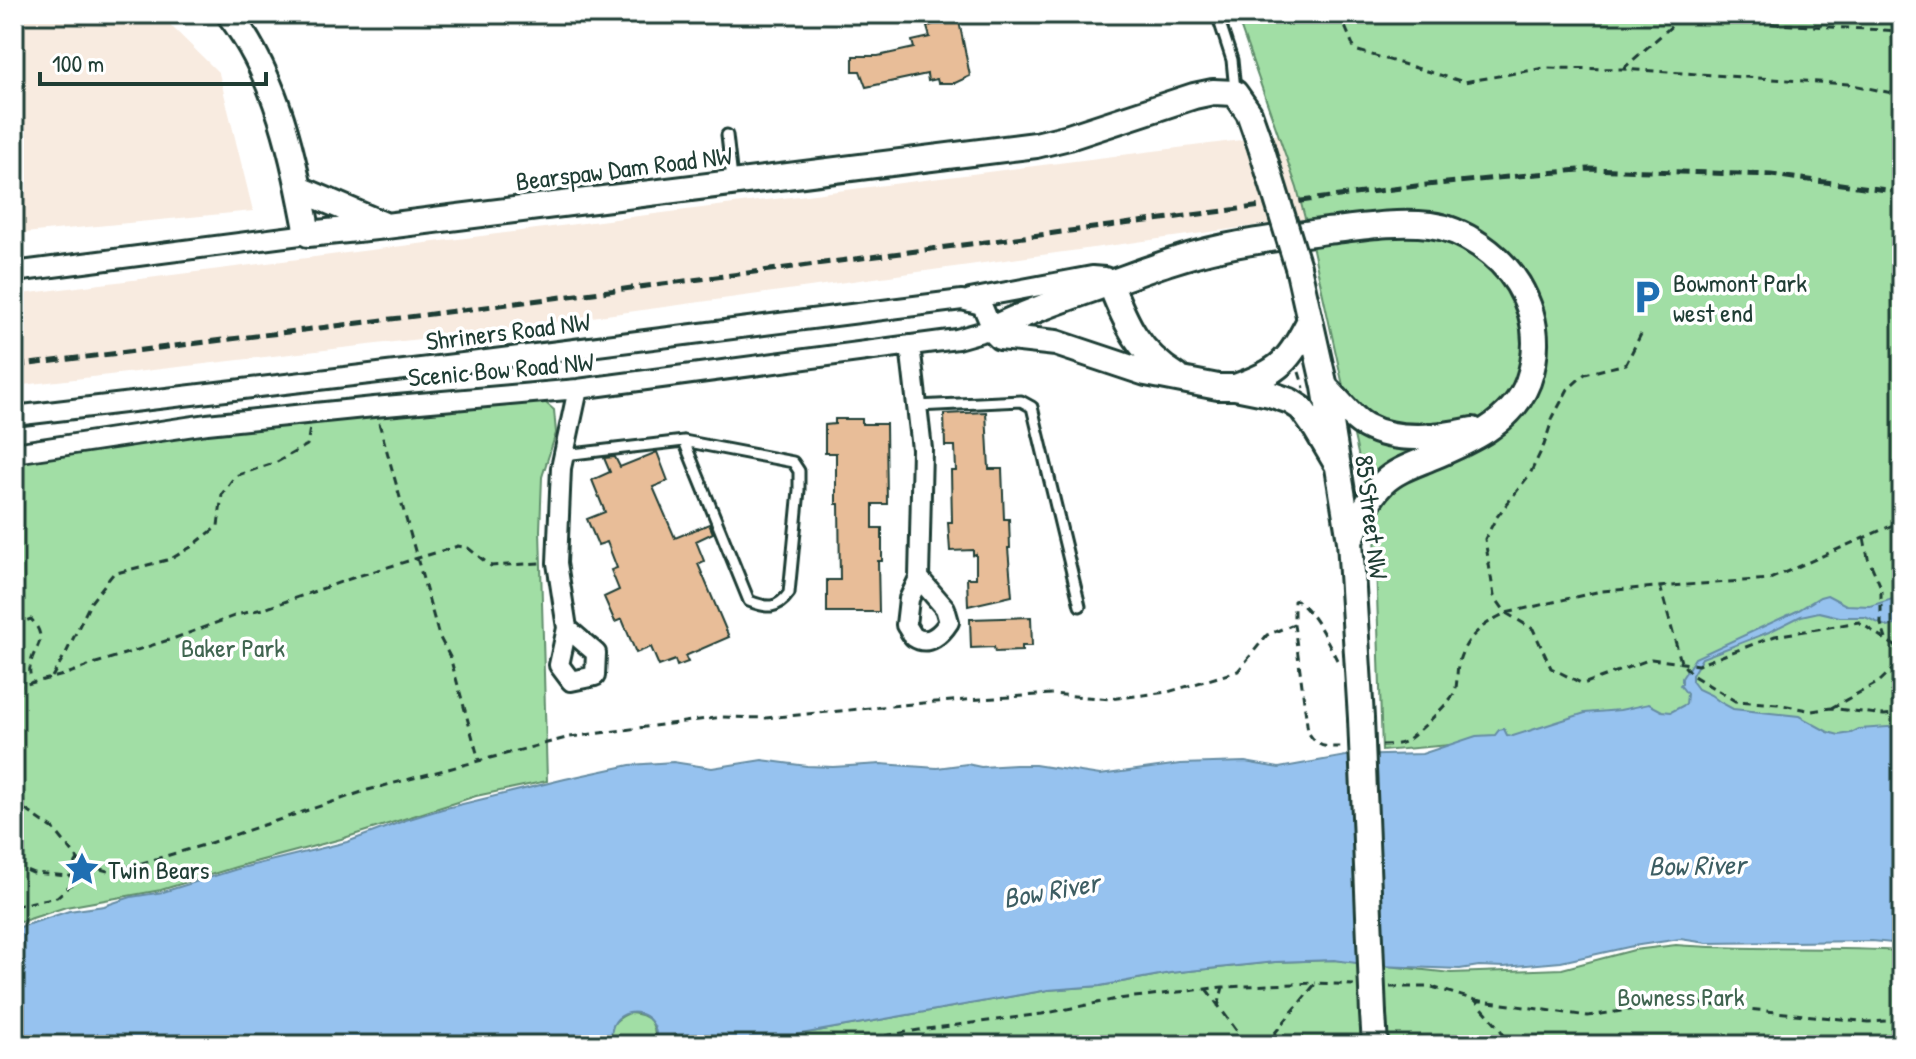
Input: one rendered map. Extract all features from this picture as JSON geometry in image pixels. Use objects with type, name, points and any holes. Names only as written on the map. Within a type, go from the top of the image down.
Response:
[{"type":"street","points":[[229,14],[244,33],[269,81],[285,126],[308,234]]},
{"type":"street","name":"Bearspaw Dam Road NW","points":[[14,272],[1036,145],[1194,96],[1213,92],[1235,93]]},
{"type":"street","name":"85 Street NW","points":[[1235,93],[1249,113],[1298,267],[1310,320],[1316,393],[1338,466],[1350,541],[1375,1045]]},
{"type":"street","points":[[300,189],[386,226]]},
{"type":"street","points":[[992,329],[1023,313],[1152,267],[1262,239],[1399,224],[1431,225],[1452,231],[1488,251],[1516,280],[1533,319],[1536,352],[1527,384],[1516,404],[1469,442],[1399,471],[1383,483],[1366,505],[1350,541]]},
{"type":"street","name":"Shriners Road NW","points":[[14,416],[962,300],[1092,276],[1105,277],[1110,283]]},
{"type":"street","points":[[1110,283],[1125,321],[1140,344],[1160,365],[1185,380]]},
{"type":"street","points":[[962,300],[982,305],[992,329],[1000,337],[1056,343],[1146,373],[1218,387],[1235,387],[1290,401],[1301,408],[1338,466]]},
{"type":"street","points":[[1235,387],[1258,379],[1280,366],[1290,357],[1310,320]]},
{"type":"street","name":"Scenic Bow Road NW","points":[[14,453],[207,424],[578,389],[957,339],[992,329]]},
{"type":"street","points":[[910,345],[922,449],[919,578]]},
{"type":"street","points":[[567,628],[557,563],[561,468],[578,389]]},
{"type":"street","points":[[1316,393],[1364,425],[1389,435],[1434,436],[1491,426]]},
{"type":"lane","name":"85 Street NW","points":[[1217,14],[1232,60],[1235,93]]},
{"type":"lane","points":[[727,135],[733,183]]},
{"type":"lane","points":[[917,406],[1021,401],[1032,407],[1080,606]]},
{"type":"lane","points":[[564,455],[684,441],[793,462],[799,471],[799,490],[789,593],[782,603],[765,608],[749,601],[684,441]]},
{"type":"path","points":[[1347,14],[1344,24],[1355,50],[1464,82],[1544,68],[1623,69],[1848,84],[1902,95]]},
{"type":"path","points":[[1534,14],[1547,17],[1685,15],[1902,31]]},
{"type":"path","points":[[1623,69],[1685,15]]},
{"type":"path","points":[[1641,334],[1626,364],[1585,374],[1568,389],[1530,474],[1496,518],[1485,539],[1494,596],[1506,613],[1533,629],[1551,668],[1583,684],[1651,659],[1698,665],[1775,636],[1859,622],[1895,646],[1902,646]]},
{"type":"path","points":[[1298,367],[1316,393]]},
{"type":"path","points":[[374,407],[439,636],[450,657],[479,760]]},
{"type":"path","points":[[52,677],[91,602],[113,574],[171,559],[218,526],[222,494],[235,476],[277,462],[307,445],[312,413]]},
{"type":"path","points":[[1372,746],[1403,744],[1412,738],[1454,696],[1459,662],[1476,631],[1506,613],[1601,591],[1770,579],[1902,521]]},
{"type":"path","points":[[1864,538],[1868,558],[1881,587],[1881,624],[1886,640]]},
{"type":"path","points":[[14,687],[458,546],[468,548],[491,566],[557,563]]},
{"type":"path","points":[[1660,586],[1681,662],[1692,675],[1735,701],[1778,704],[1812,711],[1831,708],[1884,715],[1902,713]]},
{"type":"path","points":[[1343,670],[1320,627],[1306,608],[1294,601],[1294,624],[1308,732],[1320,746],[1347,747]]},
{"type":"path","points":[[14,625],[31,619],[39,628],[40,643],[29,669],[32,682]]},
{"type":"path","points":[[14,802],[54,829],[82,864],[111,872],[207,844],[368,790],[570,737],[722,717],[766,718],[1052,694],[1110,699],[1168,692],[1238,671],[1267,635],[1294,624]]},
{"type":"path","points":[[1831,708],[1879,682],[1902,660]]},
{"type":"path","points":[[14,906],[57,897],[75,881],[73,867],[78,859]]},
{"type":"path","points":[[14,865],[33,873],[82,877],[91,866]]},
{"type":"path","points":[[830,1045],[1042,1014],[1117,999],[1223,987],[1316,983],[1357,985]]},
{"type":"path","points":[[1265,1045],[1316,983]]},
{"type":"path","points":[[1218,1007],[1223,987]]},
{"type":"path","points":[[1382,987],[1432,987],[1475,1000],[1588,1016],[1684,1002],[1869,1022],[1902,1020]]},
{"type":"path","points":[[1207,990],[1247,1045]]},
{"type":"path","points":[[1475,1000],[1510,1045]]},
{"type":"shaded area","points":[[14,14],[159,14],[219,73],[253,211],[14,234]]},
{"type":"shaded area","points":[[1301,131],[1355,212],[489,331],[14,386],[14,295]]},
{"type":"green space","points":[[1236,14],[1902,14],[1902,749],[1713,722],[1382,751],[1375,531],[1297,188]]},
{"type":"green space","name":"Baker Park","points":[[539,397],[554,410],[556,433],[542,477],[540,530],[547,781],[476,796],[341,839],[161,890],[66,907],[14,924],[14,462],[345,414]]},
{"type":"green space","name":"Bowness Park","points":[[1676,945],[1902,951],[1902,1045],[739,1045],[1048,990],[1100,986],[1170,973],[1275,962],[1334,960],[1451,973],[1562,969],[1634,950]]},
{"type":"green space","points":[[629,1013],[648,1018],[655,1031],[657,1045],[613,1045],[613,1025]]},
{"type":"water","name":"Bow River","points":[[1827,595],[1846,605],[1870,606],[1902,596],[1902,623],[1888,627],[1865,617],[1840,617],[1819,612],[1801,616],[1702,658],[1692,681],[1698,689],[1733,709],[1799,716],[1839,735],[1859,729],[1902,726],[1902,944],[1872,941],[1707,943],[1680,939],[1561,962],[1460,969],[1379,966],[1334,960],[1275,962],[1048,990],[739,1045],[657,1045],[654,1026],[648,1018],[633,1013],[618,1018],[613,1025],[613,1045],[14,1045],[14,929],[69,911],[163,892],[237,869],[347,842],[442,809],[630,765],[673,762],[712,768],[762,760],[833,767],[881,764],[937,768],[967,764],[981,767],[1035,765],[1100,775],[1180,764],[1245,762],[1279,768],[1346,756],[1422,754],[1476,736],[1495,735],[1504,729],[1507,735],[1513,736],[1585,713],[1649,704],[1671,712],[1686,704],[1687,694],[1680,685],[1695,658]]},
{"type":"building","points":[[942,20],[959,21],[970,76],[955,83],[938,83],[937,79],[928,81],[927,74],[866,87],[860,71],[853,71],[853,56],[878,56],[914,48],[912,41],[930,37],[927,27]]},
{"type":"building","points":[[986,412],[989,469],[1002,469],[1004,519],[1009,519],[1012,596],[968,606],[967,578],[976,578],[976,554],[973,555],[973,550],[950,551],[948,522],[952,522],[951,471],[956,471],[955,446],[945,446],[944,414]]},
{"type":"building","points":[[835,419],[862,419],[862,424],[886,424],[887,504],[873,504],[873,528],[882,528],[882,561],[878,561],[879,612],[827,612],[827,580],[840,580],[836,453],[825,453],[825,425],[835,424]]},
{"type":"building","points":[[657,452],[668,481],[653,487],[675,538],[709,524],[713,533],[696,541],[704,561],[698,564],[729,637],[685,656],[688,662],[677,666],[675,660],[659,666],[651,647],[636,653],[622,619],[615,622],[604,597],[619,590],[611,570],[617,568],[607,542],[598,545],[587,519],[605,512],[592,480],[610,472],[604,458],[615,457],[620,467]]},
{"type":"building","points":[[1031,617],[1032,646],[1022,646],[1022,651],[995,652],[994,647],[971,648],[970,619]]},
{"type":"railway","points":[[14,366],[1416,186],[1589,169],[1771,175],[1902,192]]},
{"type":"place","name":"Bowmont Park west end","points":[[1647,297]]},
{"type":"place","name":"Twin Bears","points":[[82,869]]}]
